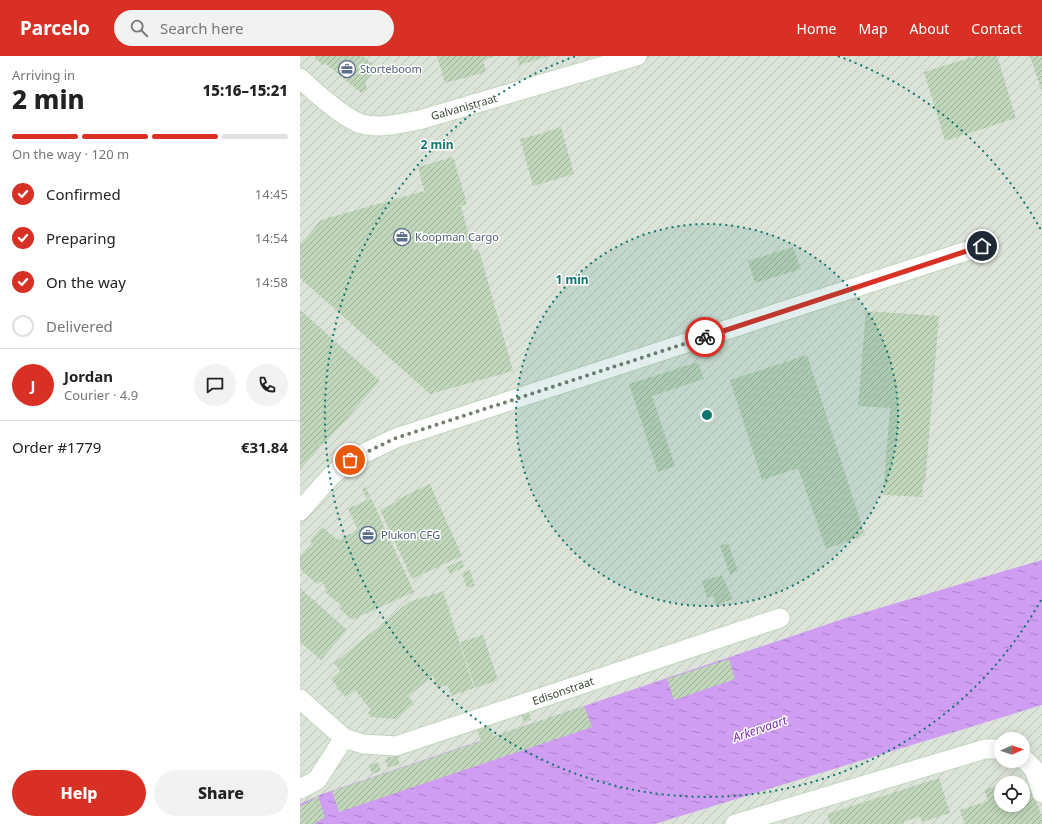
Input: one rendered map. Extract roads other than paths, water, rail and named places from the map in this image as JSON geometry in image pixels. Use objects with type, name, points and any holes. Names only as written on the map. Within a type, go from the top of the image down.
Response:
[{"type":"street","name":"Galvanistraat","points":[[303,88],[345,115],[365,125],[392,125],[419,120],[638,56]]},
{"type":"street","points":[[300,511],[331,476],[350,460],[396,438],[982,246]]},
{"type":"street","name":"Edisonstraat","points":[[300,699],[344,738],[378,746],[396,746],[410,743],[780,618]]},
{"type":"street","points":[[300,789],[317,780],[344,738]]},
{"type":"street","points":[[735,824],[985,748],[994,749]]},
{"type":"street","points":[[1030,765],[1034,769],[1042,793]]},
{"type":"water","name":"Arkervaart","points":[[1042,560],[1042,705],[655,824],[300,824],[300,804],[322,794],[846,618]]},
{"type":"place","name":"Storteboom","points":[[347,69]]},
{"type":"place","name":"Koopman Cargo","points":[[402,237]]},
{"type":"place","name":"Plukon CFG","points":[[368,535]]}]
